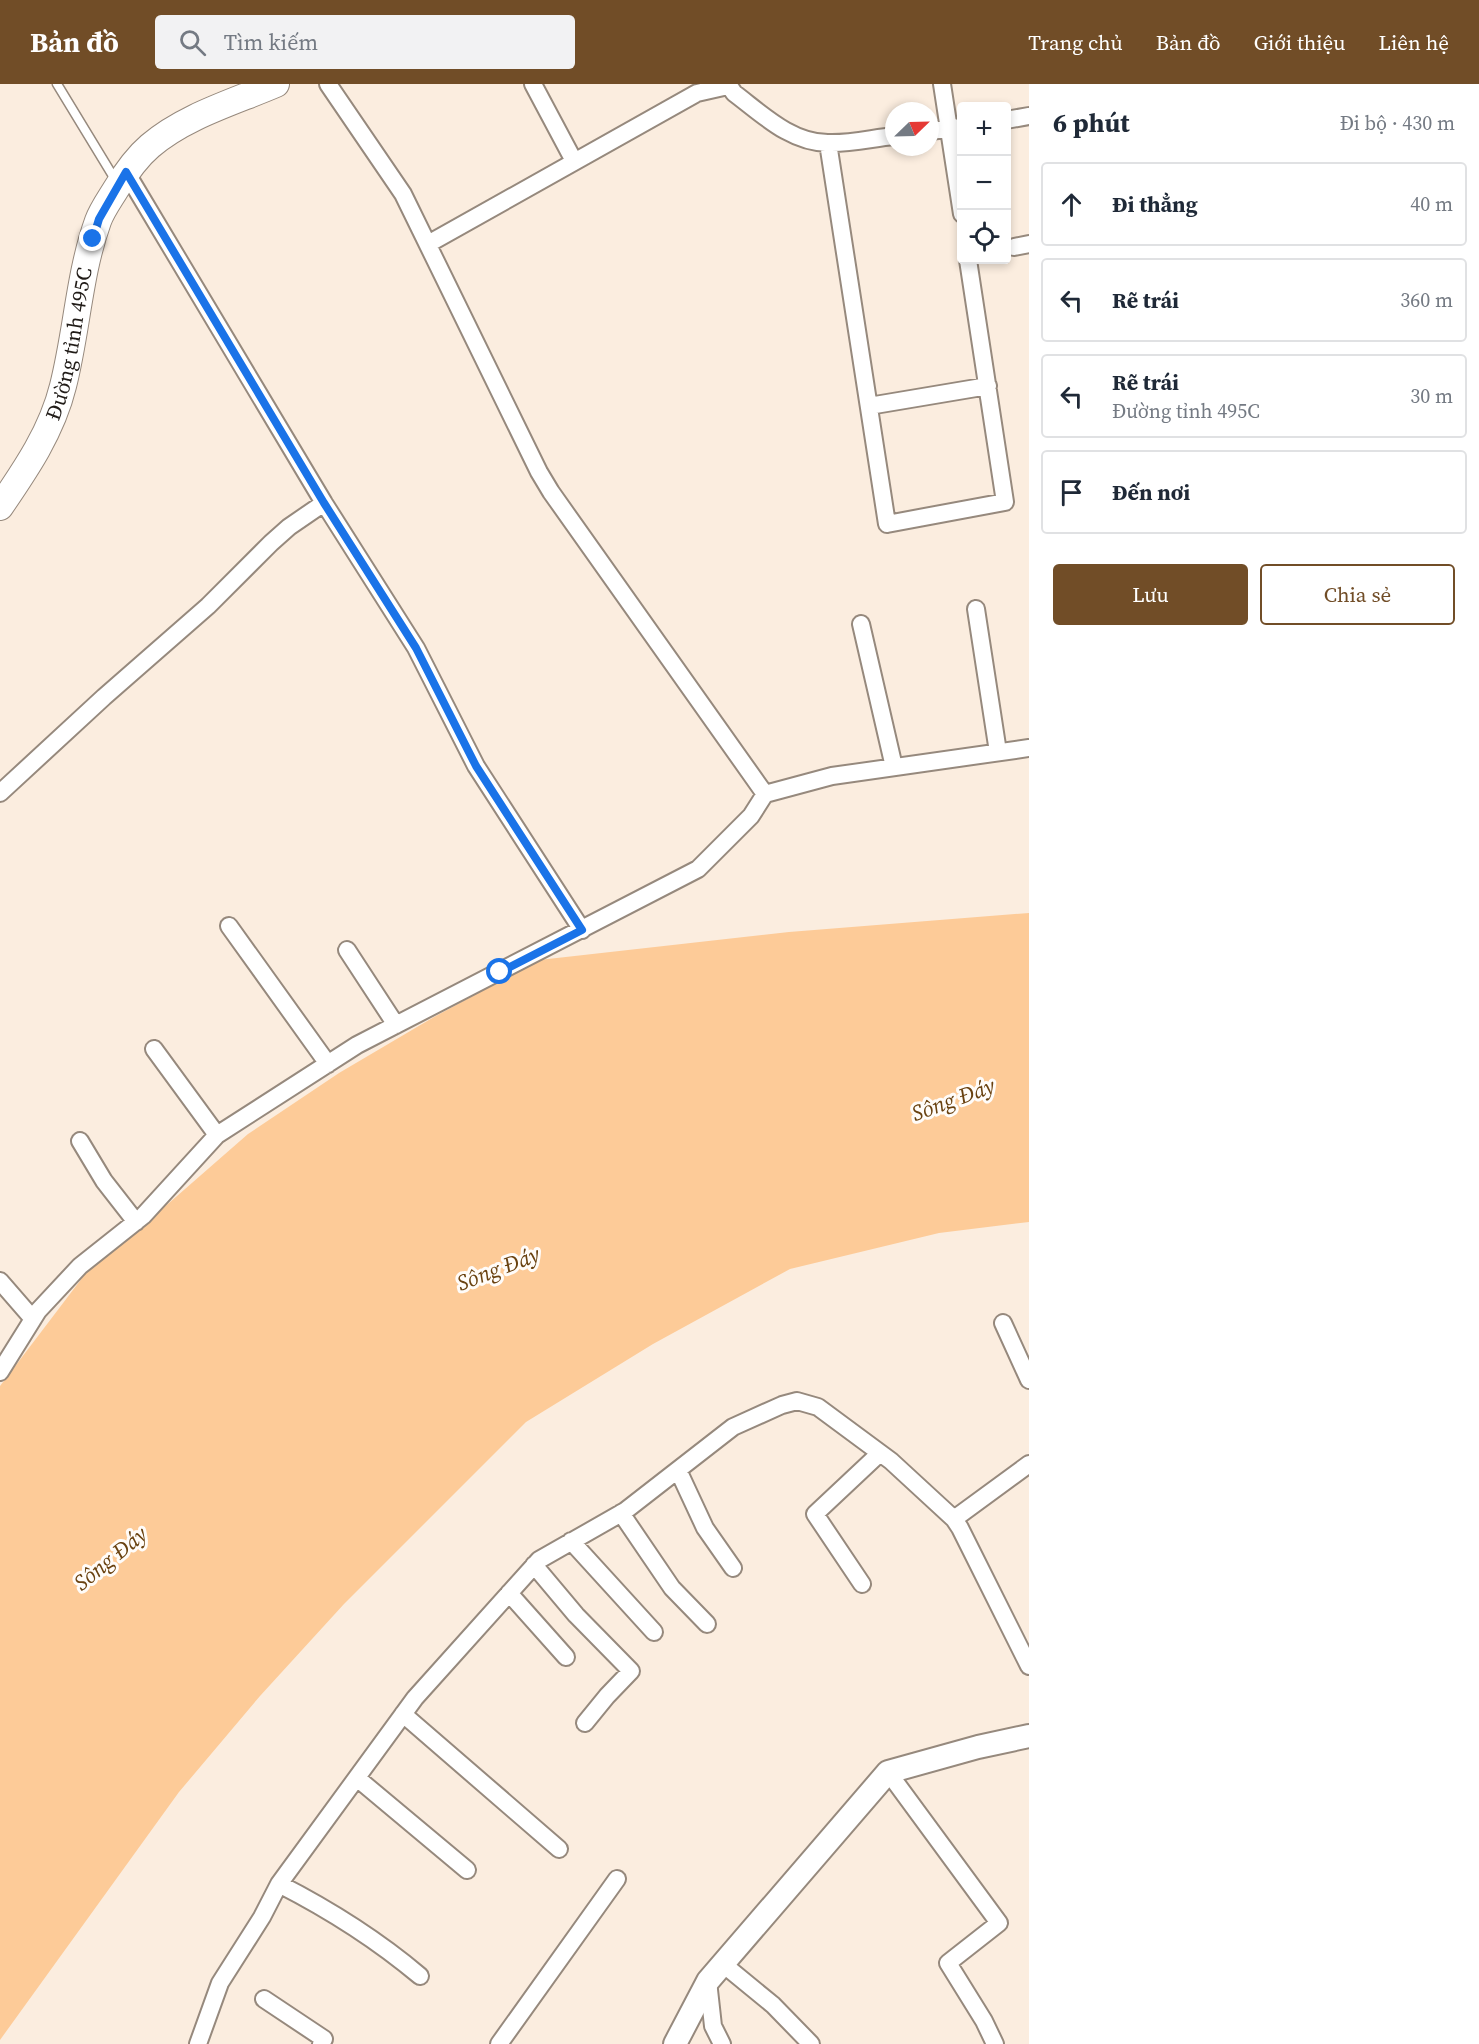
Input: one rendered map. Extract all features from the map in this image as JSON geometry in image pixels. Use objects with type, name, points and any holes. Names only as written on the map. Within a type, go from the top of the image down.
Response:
[{"type":"main road","name":"Đường tỉnh 495C","points":[[0,507],[49,428],[63,386],[82,279],[99,219],[122,178],[149,147],[170,132],[196,117],[276,84]]},
{"type":"main road","points":[[675,2044],[708,1981],[888,1772],[978,1747],[1029,1736]]},
{"type":"street","points":[[328,84],[396,182],[551,492],[765,794]]},
{"type":"street","points":[[533,84],[574,161]]},
{"type":"street","points":[[942,84],[955,128],[962,210]]},
{"type":"street","points":[[428,244],[697,93],[728,85],[734,93],[787,132],[800,138],[828,143],[885,137]]},
{"type":"street","points":[[1011,119],[1029,116]]},
{"type":"street","points":[[939,130],[955,128]]},
{"type":"street","points":[[828,143],[887,524],[1005,502],[970,264]]},
{"type":"street","points":[[122,178],[416,648],[476,766],[582,930]]},
{"type":"street","points":[[869,406],[988,386]]},
{"type":"street","points":[[0,793],[104,697],[208,606],[271,543],[289,527],[324,503]]},
{"type":"street","points":[[976,609],[999,752]]},
{"type":"street","points":[[861,624],[894,767]]},
{"type":"street","points":[[0,1372],[33,1318],[80,1266],[153,1206],[217,1135],[357,1045],[690,874],[702,866],[751,816],[765,794],[832,776],[1029,748]]},
{"type":"street","points":[[228,926],[328,1064]]},
{"type":"street","points":[[347,950],[396,1025]]},
{"type":"street","points":[[154,1049],[217,1135]]},
{"type":"street","points":[[80,1141],[104,1181],[136,1222]]},
{"type":"street","points":[[0,1281],[33,1318]]},
{"type":"street","points":[[1004,1323],[1029,1380]]},
{"type":"street","points":[[198,2044],[220,1983],[262,1917],[279,1884],[415,1698],[544,1556],[621,1513],[733,1427],[782,1405],[797,1401],[818,1407],[880,1453],[954,1519],[1029,1666]]},
{"type":"street","points":[[862,1584],[815,1514],[880,1453]]},
{"type":"street","points":[[954,1519],[1029,1464]]},
{"type":"street","points":[[678,1470],[705,1528],[733,1568]]},
{"type":"street","points":[[621,1513],[670,1584],[707,1623]]},
{"type":"street","points":[[572,1541],[654,1632]]},
{"type":"street","points":[[534,1565],[576,1615],[631,1671],[585,1723]]},
{"type":"street","points":[[509,1593],[566,1657]]},
{"type":"street","points":[[403,1714],[559,1849]]},
{"type":"street","points":[[888,1772],[999,1923],[948,1963],[984,2021],[995,2044]]},
{"type":"street","points":[[357,1778],[467,1870]]},
{"type":"street","points":[[499,2044],[617,1879]]},
{"type":"street","points":[[279,1884],[318,1903],[353,1925],[388,1949],[420,1976]]},
{"type":"street","points":[[723,1964],[773,2005],[811,2044]]},
{"type":"street","points":[[708,1981],[713,2026],[722,2044]]},
{"type":"street","points":[[264,1999],[324,2039],[321,2044]]},
{"type":"lane","points":[[57,84],[122,178]]},
{"type":"water","name":"Sông Đáy","points":[[1029,913],[1029,1222],[939,1233],[790,1269],[653,1344],[526,1422],[344,1604],[260,1696],[179,1792],[0,2040],[0,1386],[92,1265],[169,1203],[248,1134],[339,1073],[434,1017],[539,960],[789,932]]},
{"type":"route","points":[[93,239],[99,219],[126,172],[324,503],[416,648],[476,766],[582,930],[500,972]]}]
